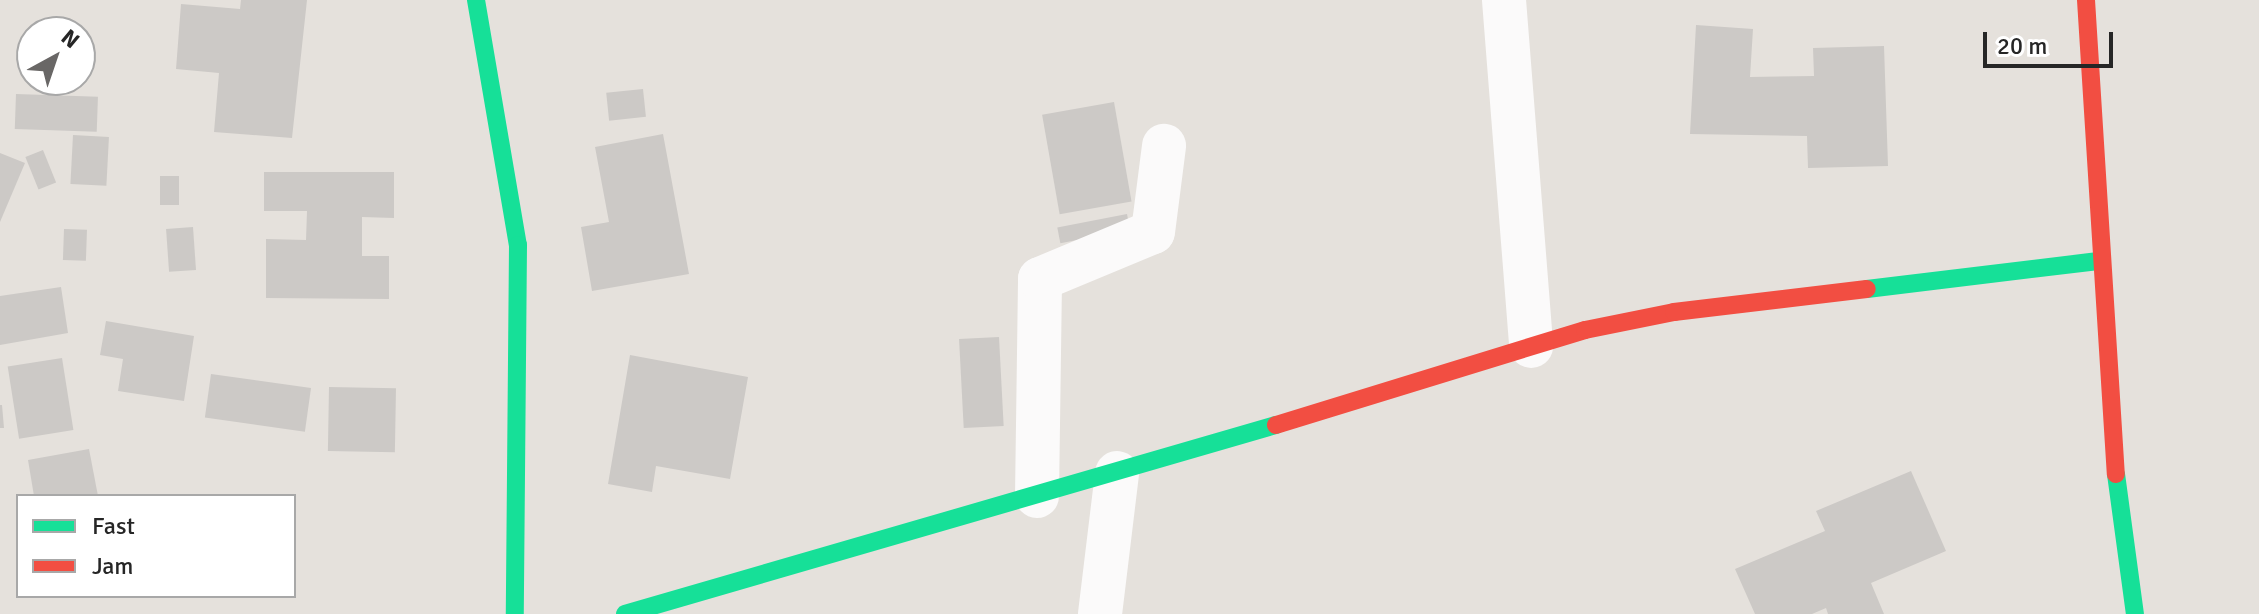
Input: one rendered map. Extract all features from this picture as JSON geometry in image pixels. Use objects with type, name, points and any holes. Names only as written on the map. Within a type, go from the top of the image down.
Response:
[{"type":"street","points":[[476,0],[518,245],[515,614]]},
{"type":"street","points":[[1504,0],[1531,346]]},
{"type":"street","points":[[2086,0],[2100,261],[2119,519],[2135,614]]},
{"type":"street","points":[[1037,496],[1040,279],[1153,232],[1164,146]]},
{"type":"street","points":[[625,614],[1117,473],[1531,346],[1674,312],[2100,261]]},
{"type":"street","points":[[1100,614],[1117,473]]},
{"type":"building","points":[[241,0],[307,0],[292,138],[214,132],[219,73],[176,69],[181,4],[240,9]]},
{"type":"building","points":[[1696,25],[1753,29],[1750,77],[1814,76],[1813,48],[1884,46],[1888,166],[1808,168],[1807,136],[1690,134]]},
{"type":"building","points":[[643,89],[646,117],[609,121],[606,93]]},
{"type":"building","points":[[16,94],[98,97],[97,132],[15,129]]},
{"type":"building","points":[[1114,102],[1132,201],[1060,214],[1042,115]]},
{"type":"building","points":[[663,134],[689,274],[592,291],[581,227],[609,222],[595,147]]},
{"type":"building","points":[[73,135],[109,137],[106,186],[70,184]]},
{"type":"building","points":[[43,150],[56,182],[38,190],[25,157]]},
{"type":"building","points":[[0,153],[25,163],[0,222]]},
{"type":"building","points":[[264,172],[394,172],[394,218],[362,217],[362,256],[389,256],[389,299],[266,298],[266,239],[306,240],[307,211],[264,211]]},
{"type":"building","points":[[160,176],[179,176],[179,205],[160,205]]},
{"type":"building","points":[[1127,214],[1130,230],[1060,243],[1057,228]]},
{"type":"building","points":[[193,227],[196,270],[169,272],[166,229]]},
{"type":"building","points":[[64,229],[87,230],[86,261],[63,260]]},
{"type":"building","points":[[61,287],[68,333],[0,345],[0,296]]},
{"type":"building","points":[[106,321],[194,336],[184,401],[118,391],[123,359],[100,355]]},
{"type":"building","points":[[999,337],[1004,426],[964,428],[959,339]]},
{"type":"building","points":[[630,355],[748,377],[730,479],[656,466],[652,492],[608,484]]},
{"type":"building","points":[[62,358],[73,430],[19,439],[8,367]]},
{"type":"building","points":[[211,374],[311,388],[305,432],[205,418]]},
{"type":"building","points":[[329,387],[396,388],[395,452],[328,451]]},
{"type":"building","points":[[2,405],[4,428],[0,428]]},
{"type":"building","points":[[89,449],[98,494],[34,494],[28,460]]},
{"type":"building","points":[[1911,471],[1946,551],[1871,583],[1884,614],[1828,614],[1826,608],[1812,614],[1755,614],[1735,569],[1825,531],[1816,511]]},
{"type":"traffic: fast","points":[[476,0],[518,245],[515,614]]},
{"type":"traffic: fast","points":[[1867,289],[2100,261]]},
{"type":"traffic: fast","points":[[625,614],[1276,425]]},
{"type":"traffic: fast","points":[[2116,474],[2135,614]]},
{"type":"traffic: jam","points":[[2086,0],[2116,474]]},
{"type":"traffic: jam","points":[[1276,425],[1585,330],[1674,312],[1867,289]]}]
